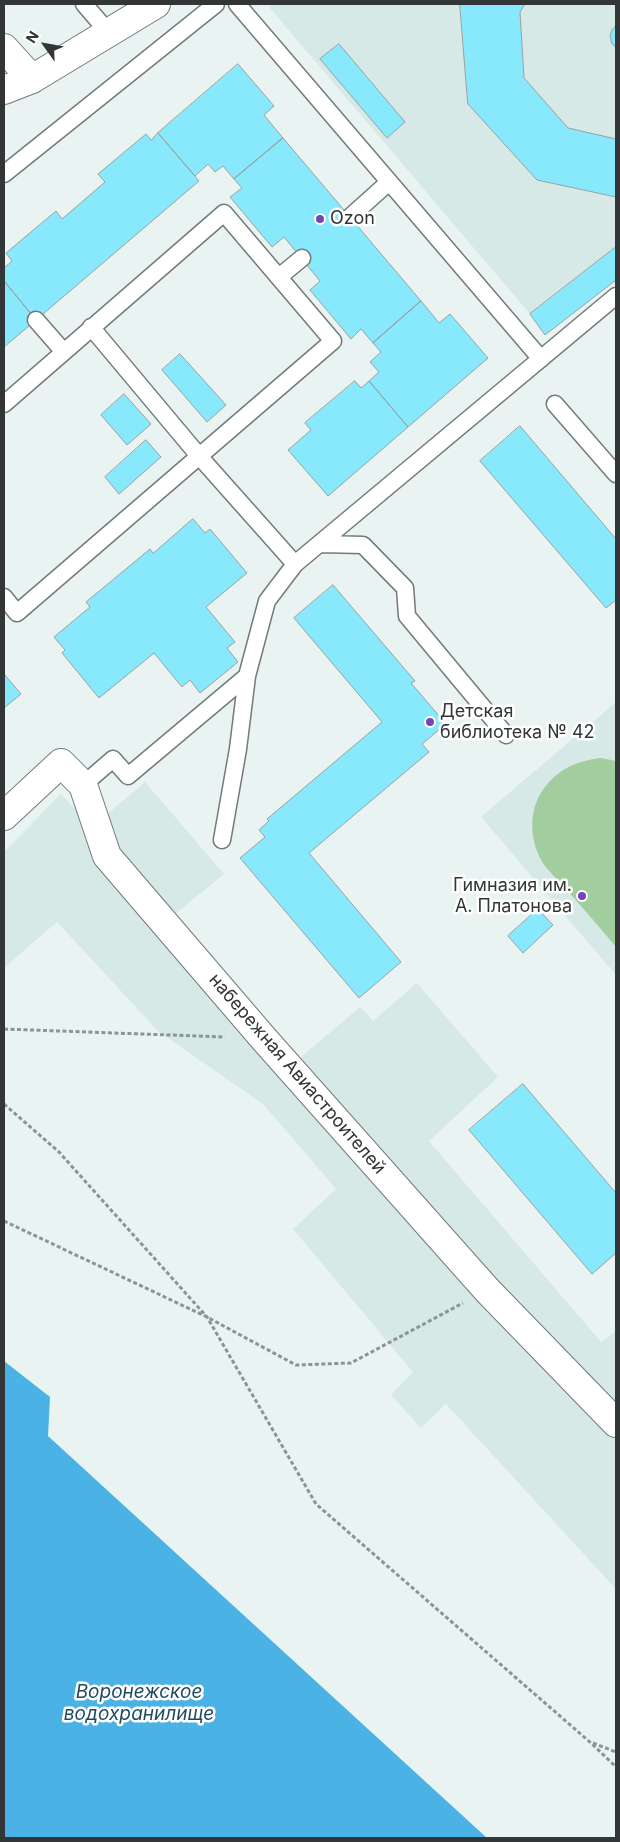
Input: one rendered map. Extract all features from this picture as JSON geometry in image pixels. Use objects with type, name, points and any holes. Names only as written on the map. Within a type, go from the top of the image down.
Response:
[{"type":"street","points":[[4,90],[32,80],[156,4]]},
{"type":"street","points":[[4,48],[32,80]]},
{"type":"street","name":"набережная Авиастроителей","points":[[4,816],[61,763],[83,786],[107,856],[264,1039],[488,1290],[616,1423]]},
{"type":"lane","points":[[84,4],[109,33]]},
{"type":"lane","points":[[4,174],[216,4]]},
{"type":"lane","points":[[237,4],[541,359]]},
{"type":"lane","points":[[350,217],[389,182]]},
{"type":"lane","points":[[4,404],[224,213],[334,341],[17,613],[4,597]]},
{"type":"lane","points":[[279,277],[302,258]]},
{"type":"lane","points":[[222,840],[238,750],[247,676],[267,601],[295,564],[616,296]]},
{"type":"lane","points":[[36,320],[64,352]]},
{"type":"lane","points":[[91,327],[199,456],[295,564]]},
{"type":"lane","points":[[555,404],[616,474]]},
{"type":"lane","points":[[321,544],[363,545],[405,588],[408,616],[506,735]]},
{"type":"lane","points":[[83,786],[113,759],[128,776],[247,676]]},
{"type":"path","points":[[4,1029],[264,1039]]},
{"type":"path","points":[[4,1104],[59,1152],[207,1317],[316,1504],[616,1766]]},
{"type":"path","points":[[4,1221],[207,1317],[296,1365],[351,1364],[488,1290]]},
{"type":"path","points":[[591,1743],[616,1752]]},
{"type":"shaded area","points":[[272,4],[616,4],[616,247],[530,314],[269,7]]},
{"type":"shaded area","name":"Гимназия им. А. Платонова","points":[[616,702],[616,975],[481,817]]},
{"type":"shaded area","points":[[145,782],[224,874],[174,915],[299,1059],[360,1007],[373,1021],[417,983],[498,1077],[429,1141],[601,1342],[616,1331],[616,1589],[446,1404],[421,1428],[391,1395],[413,1372],[293,1229],[336,1189],[263,1104],[158,1031],[57,922],[4,968],[4,852],[61,794],[92,827]]},
{"type":"green space","points":[[601,758],[616,761],[616,947],[545,866],[536,847],[532,826],[535,806],[539,796],[551,780],[570,766]]},
{"type":"water","name":"Воронежское водохранилище","points":[[4,1361],[50,1397],[48,1436],[487,1838],[4,1838]]},
{"type":"building","points":[[460,4],[525,4],[520,12],[524,78],[568,128],[616,139],[616,197],[537,180],[468,104]]},
{"type":"building","points":[[616,26],[616,47],[612,44],[610,36]]},
{"type":"building","points":[[339,44],[405,122],[387,138],[320,59]]},
{"type":"building","points":[[238,64],[274,106],[264,115],[283,138],[234,179],[223,166],[215,172],[208,164],[195,176],[158,133]]},
{"type":"building","points":[[158,133],[199,181],[36,320],[4,281],[4,268],[12,261],[6,253],[56,211],[62,219],[105,182],[98,174],[146,134],[151,140]]},
{"type":"building","points":[[283,138],[421,301],[373,343],[361,329],[351,339],[310,290],[320,281],[284,237],[272,247],[230,197],[242,188],[234,179]]},
{"type":"building","points":[[616,247],[616,280],[545,335],[530,314]]},
{"type":"building","points":[[4,281],[36,320],[4,347]]},
{"type":"building","points":[[421,301],[439,323],[450,314],[488,358],[408,427],[369,381],[379,372],[370,362],[381,352],[373,343]]},
{"type":"building","points":[[180,354],[226,405],[207,422],[162,370]]},
{"type":"building","points":[[355,381],[361,388],[369,381],[408,427],[328,496],[288,450],[311,430],[305,423]]},
{"type":"building","points":[[124,394],[151,424],[127,445],[101,415]]},
{"type":"building","points":[[520,426],[616,539],[616,600],[606,608],[480,461]]},
{"type":"building","points":[[146,440],[161,457],[119,494],[105,477]]},
{"type":"building","points":[[193,519],[205,533],[210,529],[247,573],[206,607],[235,642],[227,648],[238,662],[200,693],[190,680],[182,687],[154,653],[99,698],[62,653],[65,650],[54,637],[90,607],[86,602],[150,549],[153,553]]},
{"type":"building","points":[[333,585],[415,681],[411,683],[446,724],[422,744],[429,752],[309,853],[401,962],[359,998],[240,858],[265,837],[259,830],[269,821],[267,819],[382,722],[294,618]]},
{"type":"building","points":[[4,674],[21,694],[4,708]]},
{"type":"building","points":[[538,909],[553,925],[523,953],[508,936]]},
{"type":"building","points":[[523,1084],[616,1193],[616,1253],[592,1274],[469,1130]]},
{"type":"place","name":"Ozon","points":[[320,219]]},
{"type":"place","name":"Детская библиотека № 42","points":[[430,722]]},
{"type":"place","name":"Гимназия им. А. Платонова","points":[[582,896]]}]
